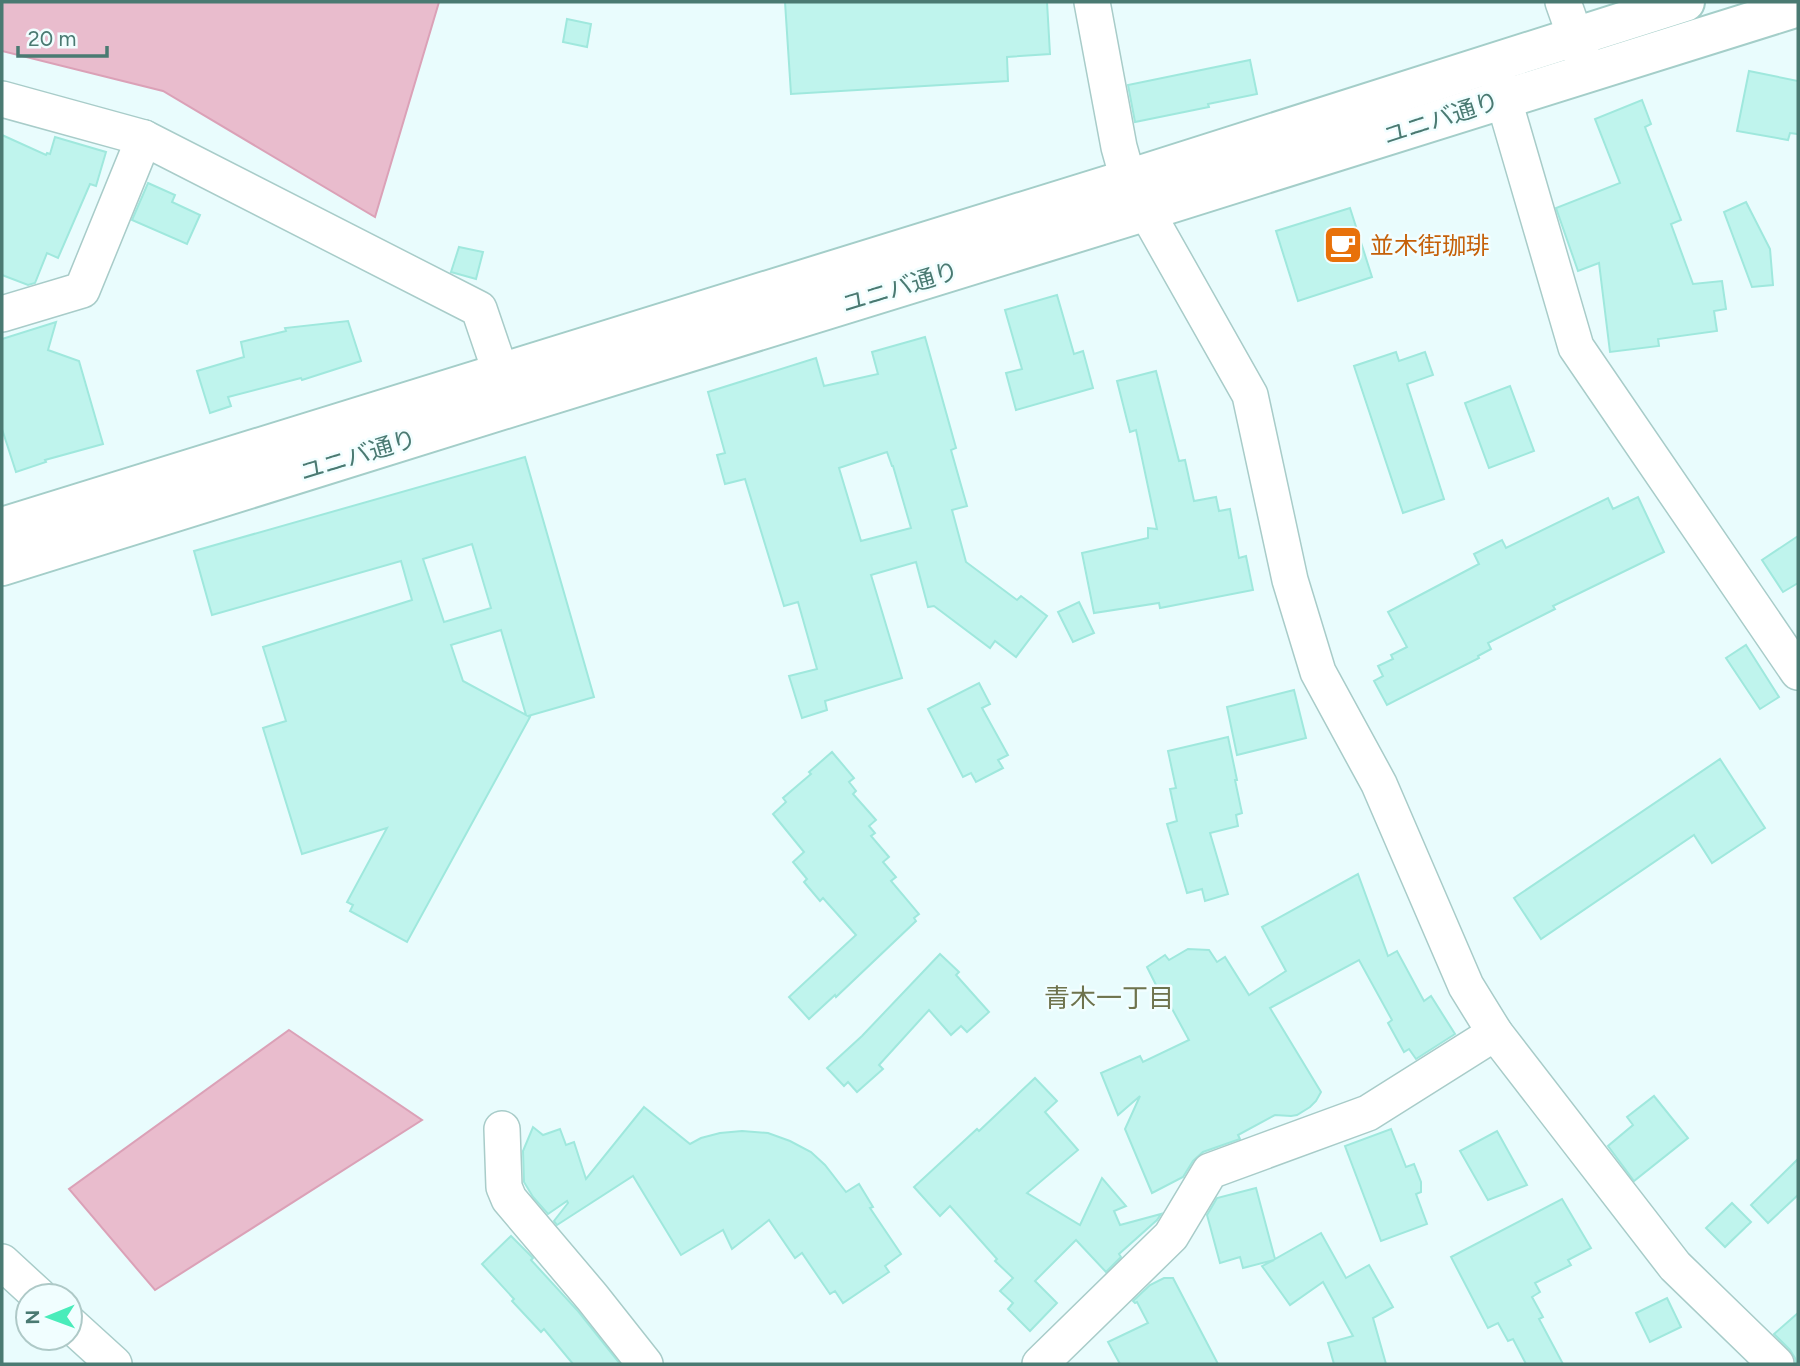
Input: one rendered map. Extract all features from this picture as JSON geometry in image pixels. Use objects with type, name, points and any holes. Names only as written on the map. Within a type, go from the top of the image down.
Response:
[{"type":"street","points":[[1092,2],[1119,147],[1128,179],[1250,395],[1290,580],[1318,673],[1379,784],[1466,986],[1495,1033],[1675,1266],[1776,1364]]},
{"type":"street","name":"ユニバ通り","points":[[2,527],[1147,211],[1499,80],[1569,19],[1685,2]]},
{"type":"street","name":"ユニバ通り","points":[[2,566],[507,389],[1128,179],[1499,80],[1588,72],[1798,7]]},
{"type":"street","points":[[1569,19],[1588,72]]},
{"type":"street","points":[[1499,80],[1576,347],[1798,672]]},
{"type":"street","points":[[2,99],[144,138],[479,309],[507,389]]},
{"type":"street","points":[[2,314],[82,290],[144,138]]},
{"type":"street","points":[[1040,1364],[1171,1236],[1210,1171],[1368,1113],[1495,1033]]},
{"type":"street","points":[[502,1129],[504,1188],[509,1199],[645,1364]]},
{"type":"street","points":[[2,1262],[24,1282]]},
{"type":"street","points":[[84,1338],[110,1363]]},
{"type":"shaded area","points":[[2,2],[439,2],[375,217],[163,91],[2,51]]},
{"type":"shaded area","points":[[289,1030],[422,1120],[155,1290],[69,1189]]},
{"type":"building","points":[[785,2],[1047,2],[1050,54],[1007,57],[1008,81],[791,94]]},
{"type":"building","points":[[567,19],[591,24],[587,47],[563,42]]},
{"type":"building","points":[[1250,60],[1257,94],[1135,122],[1128,85]]},
{"type":"building","points":[[1749,71],[1798,81],[1798,134],[1790,133],[1788,140],[1737,131]]},
{"type":"building","points":[[1642,100],[1651,124],[1645,127],[1681,220],[1671,224],[1693,284],[1722,281],[1726,309],[1714,311],[1717,331],[1658,339],[1659,346],[1610,352],[1599,263],[1578,271],[1556,208],[1620,183],[1595,119]]},
{"type":"building","points":[[2,135],[46,155],[50,154],[55,137],[106,152],[96,186],[90,184],[58,258],[47,253],[35,283],[28,285],[2,275]]},
{"type":"building","points":[[148,183],[175,195],[172,202],[200,215],[187,244],[132,220]]},
{"type":"building","points":[[1746,202],[1770,249],[1773,285],[1752,287],[1724,212]]},
{"type":"building","points":[[1350,208],[1372,277],[1298,301],[1276,231]]},
{"type":"building","points":[[459,247],[483,252],[476,279],[451,272]]},
{"type":"building","points":[[1057,295],[1074,354],[1083,351],[1093,388],[1016,410],[1006,373],[1022,369],[1005,310]]},
{"type":"building","points":[[348,321],[361,361],[302,380],[301,378],[228,397],[231,406],[210,413],[197,371],[244,357],[241,342],[286,331],[285,328]]},
{"type":"building","points":[[56,322],[48,350],[79,361],[103,444],[45,460],[46,462],[16,472],[2,429],[2,339]]},
{"type":"building","points":[[925,337],[956,448],[951,450],[967,506],[952,510],[966,562],[1017,600],[1021,596],[1047,616],[1016,657],[995,641],[990,648],[934,606],[928,607],[916,562],[871,575],[902,678],[825,701],[827,710],[802,718],[789,676],[817,669],[798,602],[784,606],[745,479],[725,484],[717,455],[725,453],[708,392],[816,358],[824,386],[878,374],[872,352]],"holes":[[[887,452],[911,528],[861,541],[839,468]]]},
{"type":"building","points":[[1396,352],[1399,361],[1425,352],[1433,375],[1407,384],[1444,499],[1403,513],[1354,366]]},
{"type":"building","points":[[1156,371],[1179,461],[1185,460],[1194,501],[1216,497],[1219,511],[1230,509],[1239,558],[1246,556],[1253,590],[1160,608],[1159,603],[1094,613],[1082,553],[1148,538],[1148,528],[1157,529],[1136,430],[1130,432],[1117,381]]},
{"type":"building","points":[[1510,386],[1534,451],[1489,468],[1465,403]]},
{"type":"building","points":[[525,457],[594,697],[528,716],[530,717],[407,942],[350,911],[353,905],[347,902],[387,828],[302,854],[263,728],[286,721],[263,647],[412,600],[401,561],[212,615],[194,551]],"holes":[[[472,544],[491,608],[444,622],[423,559]],[[501,630],[526,715],[463,681],[451,645]]]},
{"type":"building","points":[[1638,497],[1664,552],[1553,606],[1555,609],[1488,643],[1491,649],[1478,656],[1479,658],[1387,705],[1374,681],[1383,676],[1378,666],[1393,659],[1391,655],[1407,647],[1388,612],[1479,564],[1474,554],[1502,540],[1506,548],[1608,498],[1613,509]]},
{"type":"building","points":[[1798,536],[1798,583],[1783,592],[1762,560]]},
{"type":"building","points":[[1079,602],[1094,633],[1073,642],[1058,612]]},
{"type":"building","points":[[1746,645],[1779,697],[1760,709],[1726,658]]},
{"type":"building","points":[[979,683],[990,704],[982,708],[1008,755],[998,760],[1003,768],[976,782],[971,773],[963,777],[928,709]]},
{"type":"building","points":[[1294,690],[1306,738],[1237,755],[1227,707]]},
{"type":"building","points":[[1228,737],[1242,813],[1236,815],[1238,826],[1210,833],[1228,894],[1205,901],[1202,889],[1187,893],[1167,824],[1177,821],[1170,789],[1176,788],[1168,751]]},
{"type":"building","points":[[832,752],[854,778],[849,782],[856,791],[853,794],[876,820],[869,826],[875,833],[871,836],[889,857],[883,862],[896,877],[891,881],[919,914],[914,918],[916,921],[809,1019],[789,997],[856,935],[823,898],[820,901],[804,882],[807,879],[793,862],[804,852],[773,814],[786,802],[783,798]]},
{"type":"building","points":[[1720,759],[1765,828],[1712,863],[1694,835],[1541,939],[1514,898]]},
{"type":"building","points":[[1358,874],[1388,956],[1397,951],[1424,1001],[1431,996],[1455,1034],[1416,1059],[1409,1049],[1404,1052],[1388,1023],[1392,1020],[1359,960],[1270,1008],[1321,1092],[1316,1101],[1297,1115],[1275,1115],[1238,1135],[1240,1139],[1203,1152],[1193,1161],[1183,1177],[1152,1193],[1125,1129],[1140,1096],[1118,1115],[1101,1073],[1140,1056],[1143,1062],[1189,1040],[1170,1005],[1166,1005],[1147,967],[1165,955],[1169,960],[1188,949],[1209,950],[1217,962],[1225,957],[1249,995],[1286,971],[1262,927]]},
{"type":"building","points":[[940,954],[959,972],[956,975],[989,1012],[967,1032],[961,1026],[951,1035],[929,1010],[879,1065],[883,1069],[857,1092],[848,1082],[844,1086],[827,1068],[862,1036]]},
{"type":"building","points":[[1035,1078],[1057,1101],[1045,1112],[1078,1150],[1027,1193],[1080,1225],[1102,1178],[1126,1206],[1114,1211],[1120,1225],[1161,1214],[1119,1254],[1121,1257],[1106,1272],[1076,1240],[1035,1281],[1057,1303],[1030,1331],[1008,1309],[1013,1303],[1000,1291],[1013,1278],[995,1261],[997,1259],[950,1206],[940,1216],[914,1187]]},
{"type":"building","points":[[1654,1096],[1688,1138],[1634,1181],[1608,1146],[1633,1125],[1627,1117]]},
{"type":"building","points":[[644,1107],[690,1144],[720,1133],[742,1131],[768,1133],[811,1152],[846,1192],[859,1184],[873,1207],[870,1208],[901,1254],[885,1266],[889,1272],[843,1303],[835,1291],[830,1294],[802,1253],[795,1258],[769,1220],[732,1249],[723,1230],[681,1255],[633,1176],[557,1225],[554,1221],[567,1201],[548,1214],[524,1182],[523,1151],[533,1127],[543,1135],[560,1129],[566,1145],[574,1142],[586,1179]]},
{"type":"building","points":[[1391,1129],[1406,1167],[1414,1164],[1421,1182],[1421,1192],[1416,1194],[1427,1224],[1381,1241],[1345,1146]]},
{"type":"building","points":[[1497,1131],[1527,1185],[1488,1200],[1460,1151]]},
{"type":"building","points":[[1798,1159],[1798,1195],[1768,1223],[1751,1205]]},
{"type":"building","points":[[1256,1188],[1275,1259],[1321,1233],[1346,1278],[1369,1265],[1393,1307],[1373,1318],[1386,1364],[1334,1364],[1328,1343],[1353,1336],[1323,1282],[1290,1305],[1262,1266],[1274,1260],[1243,1268],[1240,1257],[1220,1263],[1207,1215],[1217,1198]]},
{"type":"building","points":[[1562,1199],[1591,1248],[1568,1260],[1571,1265],[1535,1283],[1540,1292],[1532,1297],[1543,1317],[1539,1319],[1563,1364],[1526,1364],[1513,1339],[1508,1341],[1498,1323],[1488,1328],[1451,1257]]},
{"type":"building","points":[[1732,1203],[1751,1222],[1725,1247],[1706,1228]]},
{"type":"building","points":[[511,1236],[533,1258],[531,1260],[577,1310],[620,1364],[573,1364],[544,1329],[541,1332],[512,1301],[514,1299],[482,1264]]},
{"type":"building","points":[[1164,1278],[1173,1278],[1218,1364],[1120,1364],[1108,1342],[1148,1323],[1137,1302],[1133,1301],[1150,1285]]},
{"type":"building","points":[[1667,1298],[1681,1327],[1650,1342],[1636,1313]]},
{"type":"building","points":[[1798,1313],[1796,1364],[1790,1350],[1774,1334]]},
{"type":"place","name":"並木街珈琲","points":[[1343,245]]},
{"type":"district","name":"青木一丁目","points":[[1109,998]]}]
